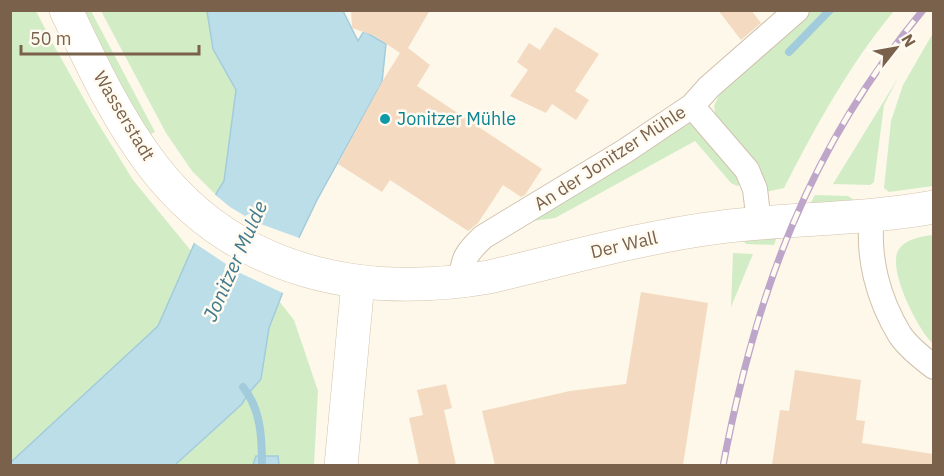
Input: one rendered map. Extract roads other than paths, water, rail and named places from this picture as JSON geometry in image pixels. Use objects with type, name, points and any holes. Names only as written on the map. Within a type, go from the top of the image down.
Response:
[{"type":"main road","name":"Wasserstadt","points":[[66,10],[109,96],[137,144],[178,196],[234,240],[253,250],[317,274]]},
{"type":"main road","name":"Der Wall","points":[[317,274],[358,282],[400,285],[462,282],[661,236],[759,223],[872,215],[933,207]]},
{"type":"main road","points":[[341,465],[358,282]]},
{"type":"street","name":"An der Jonitzer Mühle","points":[[462,282],[465,256],[483,237],[625,151],[692,106],[710,87],[797,10]]},
{"type":"street","points":[[692,106],[747,170],[755,189],[759,223]]},
{"type":"street","points":[[872,215],[870,253],[887,309],[901,336],[933,368]]},
{"type":"water","name":"Jonitzer Mulde","points":[[207,11],[343,11],[358,41],[364,31],[386,44],[382,82],[317,200],[295,246],[286,284],[269,328],[261,379],[242,404],[175,465],[11,466],[11,462],[158,326],[217,192],[224,181],[236,90],[213,49]]},
{"type":"water","points":[[256,456],[278,456],[279,465],[253,465]]},
{"type":"waterway","points":[[789,52],[830,10]]},
{"type":"waterway","points":[[243,387],[257,414],[261,434],[262,466]]},
{"type":"railway","points":[[723,466],[736,402],[752,341],[793,225],[818,169],[848,115],[883,62],[923,10]]},
{"type":"place","name":"Jonitzer Mühle","points":[[385,119]]}]
